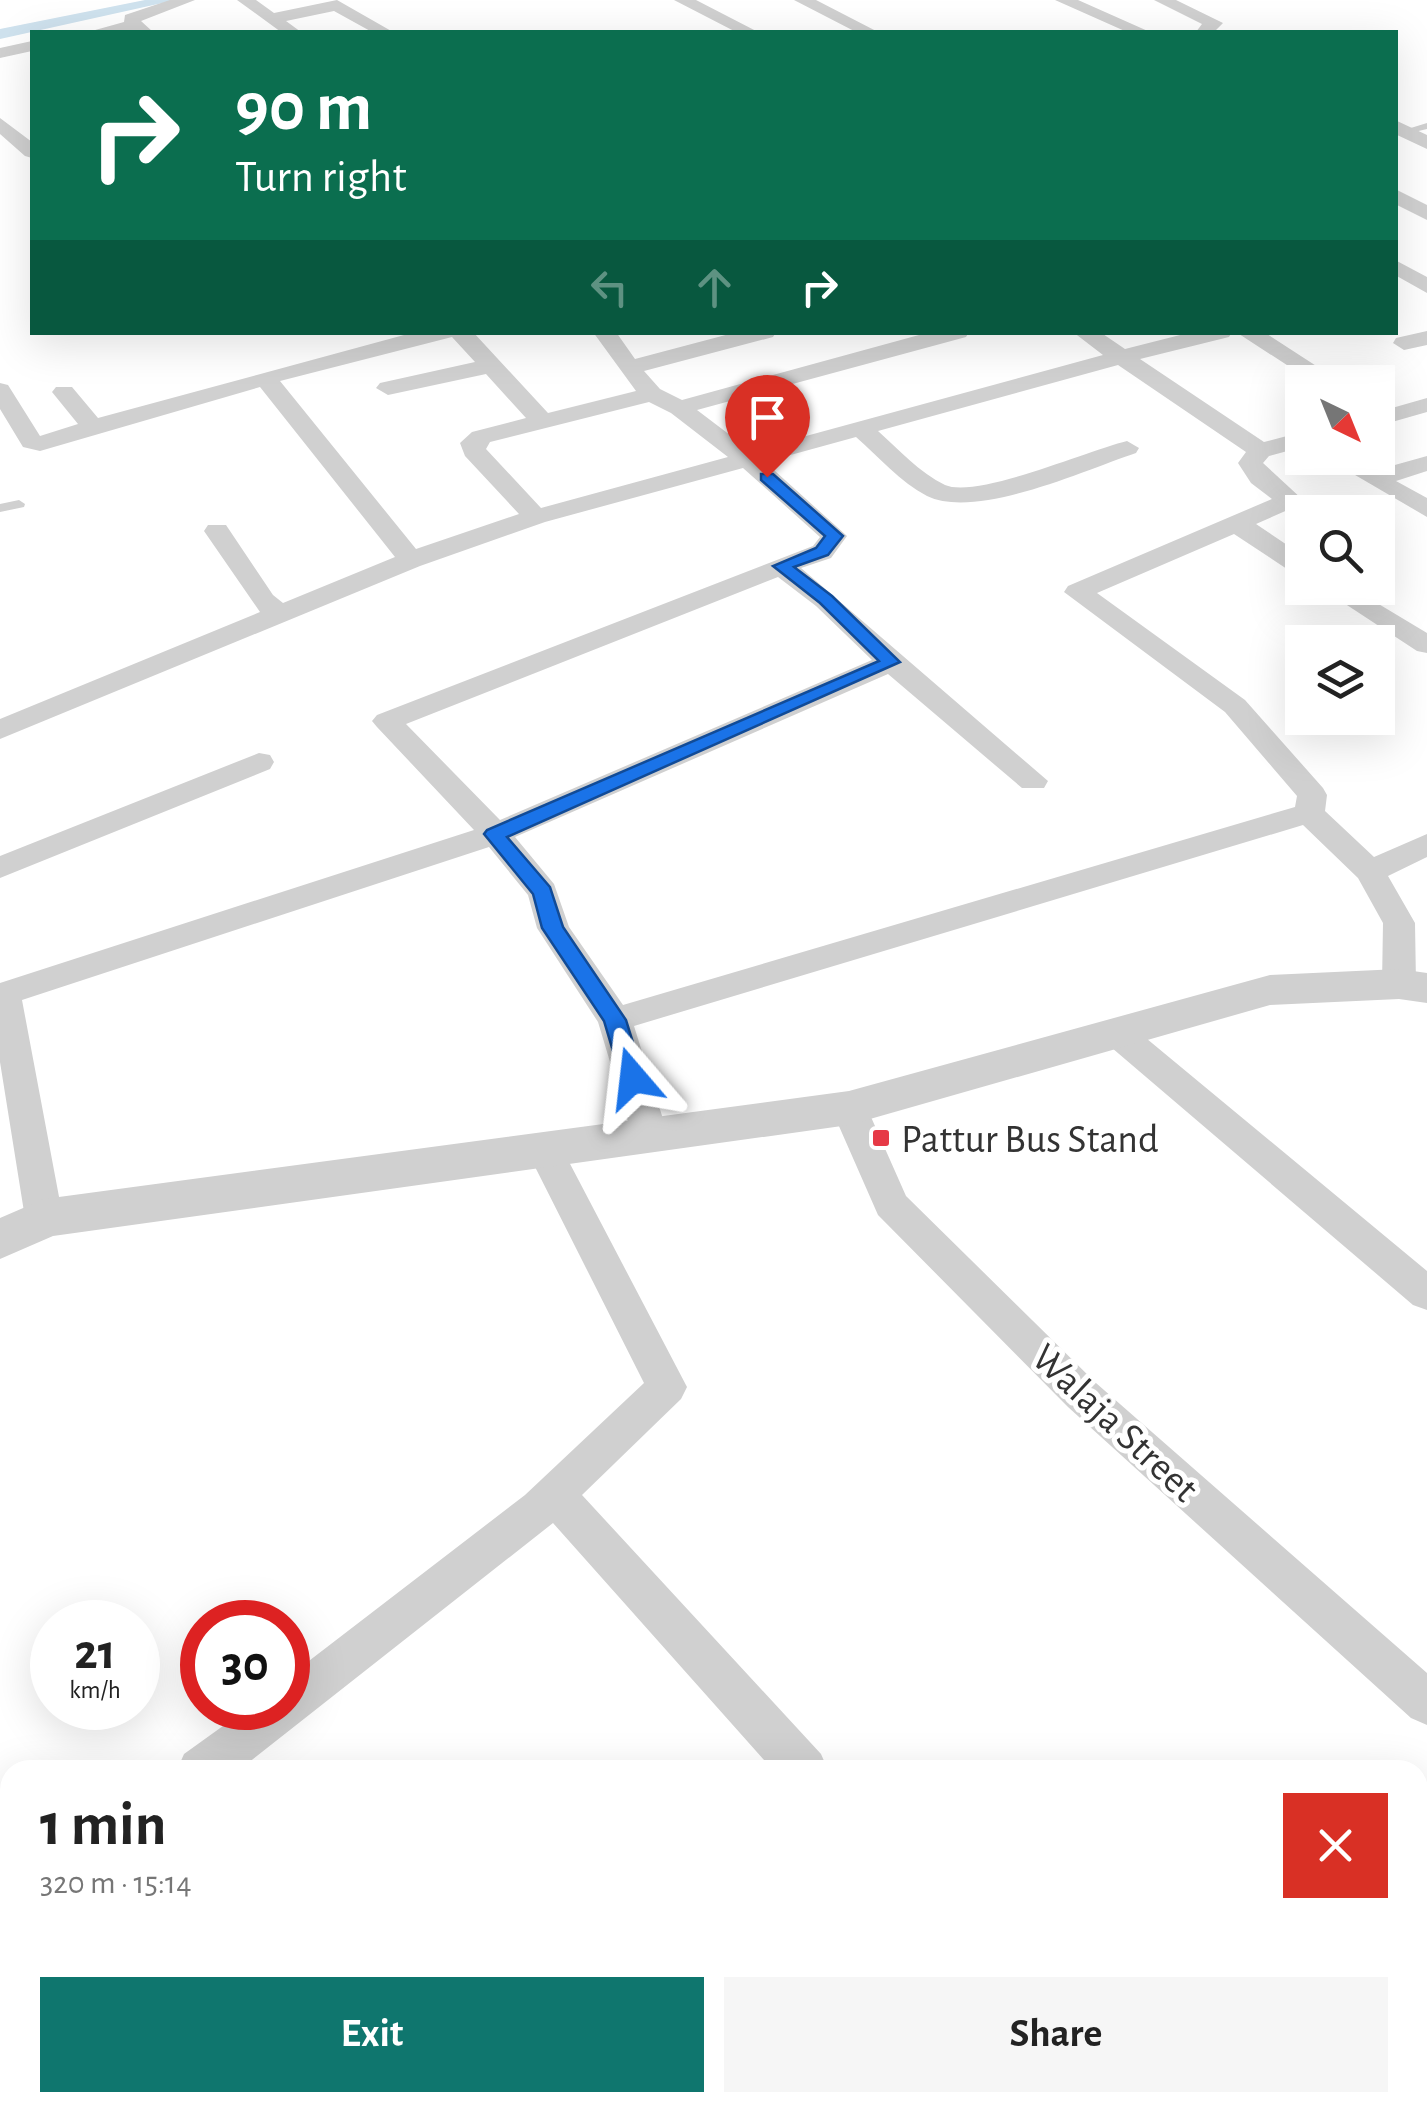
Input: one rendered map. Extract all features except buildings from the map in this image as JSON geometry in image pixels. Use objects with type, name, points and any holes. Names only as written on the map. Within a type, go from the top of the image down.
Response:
[{"type":"street","points":[[140,29],[131,18],[188,0]]},
{"type":"street","points":[[244,0],[289,30]]},
{"type":"street","points":[[682,0],[745,30]]},
{"type":"street","points":[[802,0],[865,30]]},
{"type":"street","points":[[1063,0],[1136,30]]},
{"type":"street","points":[[1162,0],[1214,23],[1203,30]]},
{"type":"street","points":[[270,19],[337,6],[380,30]]},
{"type":"street","points":[[1088,29],[1118,22]]},
{"type":"street","points":[[0,54],[30,46]]},
{"type":"street","points":[[0,124],[30,150]]},
{"type":"street","points":[[1400,129],[1427,143]]},
{"type":"street","points":[[1398,197],[1427,214]]},
{"type":"street","points":[[1398,270],[1427,286]]},
{"type":"street","points":[[0,390],[32,442],[40,444],[264,378],[432,335]]},
{"type":"street","points":[[463,335],[542,421]]},
{"type":"street","points":[[606,335],[652,394],[679,408],[749,461],[834,536],[822,552],[387,721],[543,892],[553,928],[615,1020],[650,1135]]},
{"type":"street","points":[[629,368],[754,335]]},
{"type":"street","points":[[679,408],[947,335]]},
{"type":"street","points":[[1088,335],[1260,451]]},
{"type":"street","points":[[0,730],[412,560],[536,517],[1209,335]]},
{"type":"street","points":[[1252,335],[1302,365]]},
{"type":"street","points":[[388,388],[490,366]]},
{"type":"street","points":[[264,378],[412,560]]},
{"type":"street","points":[[64,392],[94,427]]},
{"type":"street","points":[[536,517],[474,451],[472,443],[481,436],[652,394]]},
{"type":"street","points":[[1395,412],[1427,405]]},
{"type":"street","points":[[862,429],[931,487],[960,496],[1126,448]]},
{"type":"street","points":[[1285,444],[1260,451],[1250,464],[1260,478],[1290,500],[1078,592],[1235,706],[1312,795],[1309,813]]},
{"type":"street","points":[[1375,479],[1427,463]]},
{"type":"street","points":[[1368,475],[1427,509]]},
{"type":"street","points":[[1236,523],[1285,556]]},
{"type":"street","points":[[216,531],[262,601],[279,614]]},
{"type":"street","points":[[781,566],[826,600],[891,662],[1034,780]]},
{"type":"street","points":[[1362,605],[1427,645]]},
{"type":"street","points":[[44,1218],[8,1006],[0,998],[494,834],[891,662]]},
{"type":"street","points":[[0,868],[259,762]]},
{"type":"street","points":[[0,1240],[44,1218],[849,1108],[1270,990],[1413,986],[1400,923],[1370,872],[1309,813]]},
{"type":"street","points":[[615,1020],[1309,813]]},
{"type":"street","points":[[1370,872],[1427,844]]},
{"type":"street","points":[[1117,1033],[1427,1294]]},
{"type":"street","name":"Walaja Street","points":[[849,1108],[891,1205],[1082,1395],[1427,1703]]},
{"type":"street","points":[[310,1687],[554,1494],[667,1386],[544,1150]]},
{"type":"street","points":[[554,1494],[795,1760]]},
{"type":"street","points":[[229,1760],[261,1730]]},
{"type":"lane","points":[[1400,129],[1427,126]]},
{"type":"lane","points":[[0,508],[19,504]]},
{"type":"waterway","points":[[0,34],[168,0]]},
{"type":"place","name":"Pattur Bus Stand","points":[[881,1138]]},
{"type":"route","points":[[633,1078],[615,1020],[553,928],[543,892],[494,834],[891,662],[826,600],[781,566],[822,552],[834,536],[767,477]]}]
